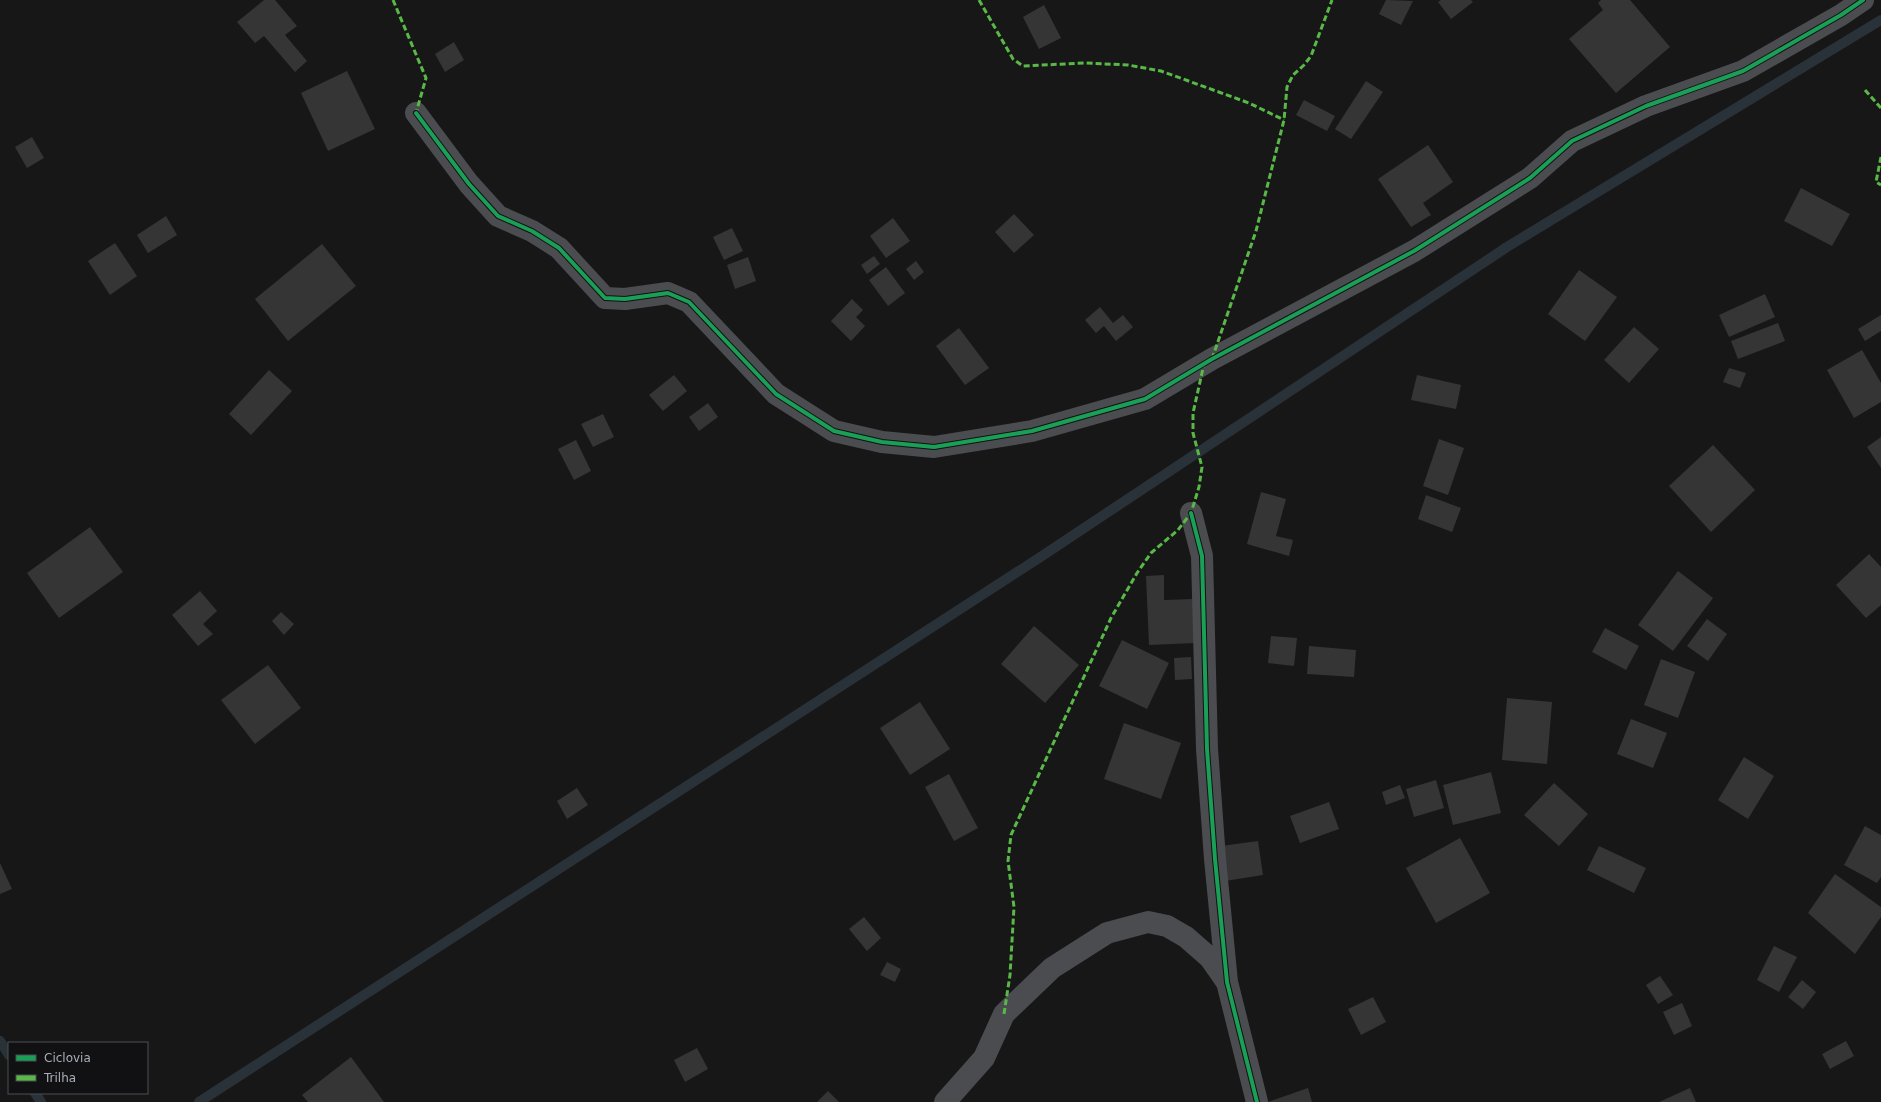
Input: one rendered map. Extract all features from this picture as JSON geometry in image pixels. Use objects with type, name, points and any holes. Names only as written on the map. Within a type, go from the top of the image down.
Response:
[{"type":"street","points":[[416,113],[469,184],[498,216],[532,231],[559,248],[605,298],[625,298],[668,293],[690,302],[776,394],[834,431],[882,442],[934,448],[1032,431],[1145,399],[1212,360],[1420,247],[1530,178],[1572,140],[1646,106],[1743,71],[1841,15],[1863,0]]},
{"type":"street","points":[[1192,513],[1202,556],[1207,749],[1215,859],[1227,982],[1257,1102]]},
{"type":"street","points":[[945,1102],[984,1058],[1004,1014],[1052,968],[1107,933],[1148,922],[1166,926],[1186,937],[1210,958],[1227,982]]},
{"type":"building","points":[[264,0],[275,0],[297,26],[285,35],[307,61],[295,72],[264,36],[255,43],[237,22]]},
{"type":"building","points":[[1386,0],[1413,1],[1401,25],[1379,14]]},
{"type":"building","points":[[1441,0],[1471,0],[1473,2],[1451,19],[1438,2]]},
{"type":"building","points":[[1601,0],[1630,0],[1670,47],[1616,93],[1569,39],[1603,10],[1598,3]]},
{"type":"building","points":[[1044,5],[1061,38],[1039,49],[1023,17]]},
{"type":"building","points":[[454,42],[464,60],[445,72],[435,54]]},
{"type":"building","points":[[347,71],[375,129],[328,151],[301,93]]},
{"type":"building","points":[[1366,81],[1383,92],[1351,139],[1335,129]]},
{"type":"building","points":[[1304,100],[1335,116],[1327,131],[1296,115]]},
{"type":"building","points":[[32,137],[44,158],[27,168],[15,147]]},
{"type":"building","points":[[1428,145],[1453,182],[1423,203],[1431,215],[1411,227],[1378,179]]},
{"type":"building","points":[[1801,188],[1850,214],[1832,246],[1784,221]]},
{"type":"building","points":[[1014,214],[1034,235],[1014,253],[995,232]]},
{"type":"building","points":[[166,216],[177,235],[148,253],[137,235]]},
{"type":"building","points":[[893,218],[910,241],[886,258],[870,236]]},
{"type":"building","points":[[732,228],[743,251],[724,260],[713,237]]},
{"type":"building","points":[[115,243],[137,276],[110,295],[88,261]]},
{"type":"building","points":[[322,244],[356,286],[288,341],[255,299]]},
{"type":"building","points":[[874,256],[880,264],[867,274],[861,265]]},
{"type":"building","points":[[748,257],[756,281],[735,289],[727,265]]},
{"type":"building","points":[[916,261],[924,272],[914,280],[906,269]]},
{"type":"building","points":[[886,267],[905,293],[888,306],[869,280]]},
{"type":"building","points":[[1579,270],[1617,297],[1585,341],[1548,314]]},
{"type":"building","points":[[1765,294],[1775,317],[1729,337],[1719,315]]},
{"type":"building","points":[[852,299],[863,310],[856,317],[865,326],[851,341],[831,321]]},
{"type":"building","points":[[1100,307],[1113,323],[1123,315],[1133,327],[1116,341],[1104,326],[1096,333],[1085,320]]},
{"type":"building","points":[[1881,315],[1881,331],[1865,341],[1858,329]]},
{"type":"building","points":[[1778,323],[1785,341],[1738,359],[1731,341]]},
{"type":"building","points":[[1634,327],[1659,349],[1629,383],[1604,360]]},
{"type":"building","points":[[959,328],[989,368],[965,385],[936,346]]},
{"type":"building","points":[[1862,350],[1881,383],[1881,402],[1854,418],[1827,370]]},
{"type":"building","points":[[1729,368],[1746,373],[1740,388],[1723,382]]},
{"type":"building","points":[[269,370],[292,391],[251,435],[229,414]]},
{"type":"building","points":[[674,375],[687,391],[663,411],[649,395]]},
{"type":"building","points":[[1417,375],[1461,385],[1456,409],[1411,400]]},
{"type":"building","points":[[708,403],[718,417],[699,431],[689,417]]},
{"type":"building","points":[[603,414],[614,437],[593,447],[581,424]]},
{"type":"building","points":[[1881,437],[1881,468],[1867,447]]},
{"type":"building","points":[[1439,439],[1464,448],[1448,495],[1423,486]]},
{"type":"building","points":[[576,440],[591,471],[574,480],[558,449]]},
{"type":"building","points":[[1713,445],[1755,490],[1711,532],[1669,486]]},
{"type":"building","points":[[1261,492],[1286,499],[1276,536],[1293,540],[1289,556],[1247,544]]},
{"type":"building","points":[[1426,495],[1461,508],[1452,532],[1418,519]]},
{"type":"building","points":[[90,527],[123,572],[59,618],[27,573]]},
{"type":"building","points":[[1869,554],[1881,567],[1881,605],[1866,618],[1836,585]]},
{"type":"building","points":[[1678,571],[1713,598],[1673,651],[1638,625]]},
{"type":"building","points":[[1164,575],[1164,600],[1194,599],[1195,643],[1149,645],[1146,576]]},
{"type":"building","points":[[200,591],[217,611],[203,624],[213,634],[198,646],[172,615]]},
{"type":"building","points":[[281,612],[294,624],[284,635],[272,621]]},
{"type":"building","points":[[1707,619],[1727,634],[1708,661],[1687,646]]},
{"type":"building","points":[[1034,626],[1079,665],[1045,703],[1001,664]]},
{"type":"building","points":[[1605,628],[1639,646],[1626,670],[1592,652]]},
{"type":"building","points":[[1271,636],[1297,638],[1294,666],[1268,663]]},
{"type":"building","points":[[1122,640],[1169,663],[1147,709],[1099,686]]},
{"type":"building","points":[[1309,646],[1356,650],[1354,677],[1307,674]]},
{"type":"building","points":[[1191,657],[1192,679],[1175,680],[1174,658]]},
{"type":"building","points":[[1661,659],[1695,672],[1678,718],[1644,705]]},
{"type":"building","points":[[268,665],[301,708],[255,744],[221,700]]},
{"type":"building","points":[[1507,698],[1552,702],[1547,764],[1502,760]]},
{"type":"building","points":[[920,702],[950,749],[910,775],[880,728]]},
{"type":"building","points":[[1631,719],[1667,733],[1653,768],[1617,754]]},
{"type":"building","points":[[1124,723],[1181,743],[1161,799],[1104,779]]},
{"type":"building","points":[[1744,757],[1774,776],[1748,819],[1718,800]]},
{"type":"building","points":[[1491,772],[1501,813],[1453,825],[1443,785]]},
{"type":"building","points":[[949,774],[978,828],[954,841],[925,787]]},
{"type":"building","points":[[1436,780],[1444,808],[1414,817],[1406,789]]},
{"type":"building","points":[[1554,783],[1588,814],[1559,846],[1524,815]]},
{"type":"building","points":[[1400,785],[1405,798],[1386,805],[1382,792]]},
{"type":"building","points":[[577,788],[588,805],[567,819],[557,801]]},
{"type":"building","points":[[1329,802],[1339,829],[1300,843],[1290,816]]},
{"type":"building","points":[[1865,826],[1881,835],[1881,877],[1877,883],[1844,865]]},
{"type":"building","points":[[1460,838],[1490,893],[1436,923],[1406,868]]},
{"type":"building","points":[[1258,841],[1263,875],[1225,881],[1221,846]]},
{"type":"building","points":[[1599,846],[1646,868],[1634,893],[1587,870]]},
{"type":"building","points":[[0,863],[12,889],[0,894]]},
{"type":"building","points":[[1835,874],[1881,907],[1881,917],[1855,954],[1808,913]]},
{"type":"building","points":[[864,917],[881,938],[867,951],[849,929]]},
{"type":"building","points":[[1774,946],[1797,957],[1779,992],[1757,980]]},
{"type":"building","points":[[887,962],[901,969],[895,982],[880,975]]},
{"type":"building","points":[[1660,976],[1673,995],[1658,1004],[1646,985]]},
{"type":"building","points":[[1802,980],[1816,992],[1803,1009],[1788,997]]},
{"type":"building","points":[[1373,997],[1386,1022],[1361,1035],[1348,1009]]},
{"type":"building","points":[[1682,1003],[1692,1026],[1674,1035],[1663,1012]]},
{"type":"building","points":[[1846,1041],[1854,1056],[1830,1069],[1822,1054]]},
{"type":"building","points":[[697,1048],[708,1069],[685,1082],[674,1060]]},
{"type":"building","points":[[351,1057],[384,1102],[308,1102],[302,1095]]},
{"type":"building","points":[[1308,1088],[1312,1102],[1268,1102]]},
{"type":"building","points":[[1690,1088],[1696,1102],[1659,1102]]},
{"type":"building","points":[[828,1091],[839,1102],[817,1102]]},
{"type":"waterway","points":[[199,1102],[1042,556],[1507,247],[1881,20]]},
{"type":"waterway","points":[[0,1041],[8,1053]]},
{"type":"waterway","points":[[36,1094],[41,1102]]},
{"type":"marked path","points":[[393,0],[426,78],[416,113]]},
{"type":"marked path","points":[[979,0],[1013,59],[1023,66],[1085,63],[1128,65],[1161,71],[1249,103],[1284,120]]},
{"type":"marked path","points":[[1212,359],[1256,231],[1284,120],[1287,87],[1293,75],[1311,56],[1332,0]]},
{"type":"marked path","points":[[1865,90],[1881,108]]},
{"type":"marked path","points":[[1881,157],[1876,182],[1881,185]]},
{"type":"marked path","points":[[1004,1014],[1010,975],[1014,907],[1008,861],[1011,835],[1111,618],[1137,573],[1151,553],[1178,530],[1191,513],[1199,487],[1202,467],[1193,433],[1193,413],[1204,364]]},
{"type":"cycle path","points":[[416,113],[469,184],[498,216],[532,231],[559,248],[605,298],[625,299],[668,293],[689,302],[776,394],[834,431],[882,442],[934,447],[1032,431],[1145,399],[1212,359],[1414,251],[1530,178],[1572,141],[1646,106],[1743,71],[1841,15],[1863,0]]},
{"type":"cycle path","points":[[1191,513],[1202,556],[1207,749],[1215,859],[1227,982],[1257,1102]]}]
